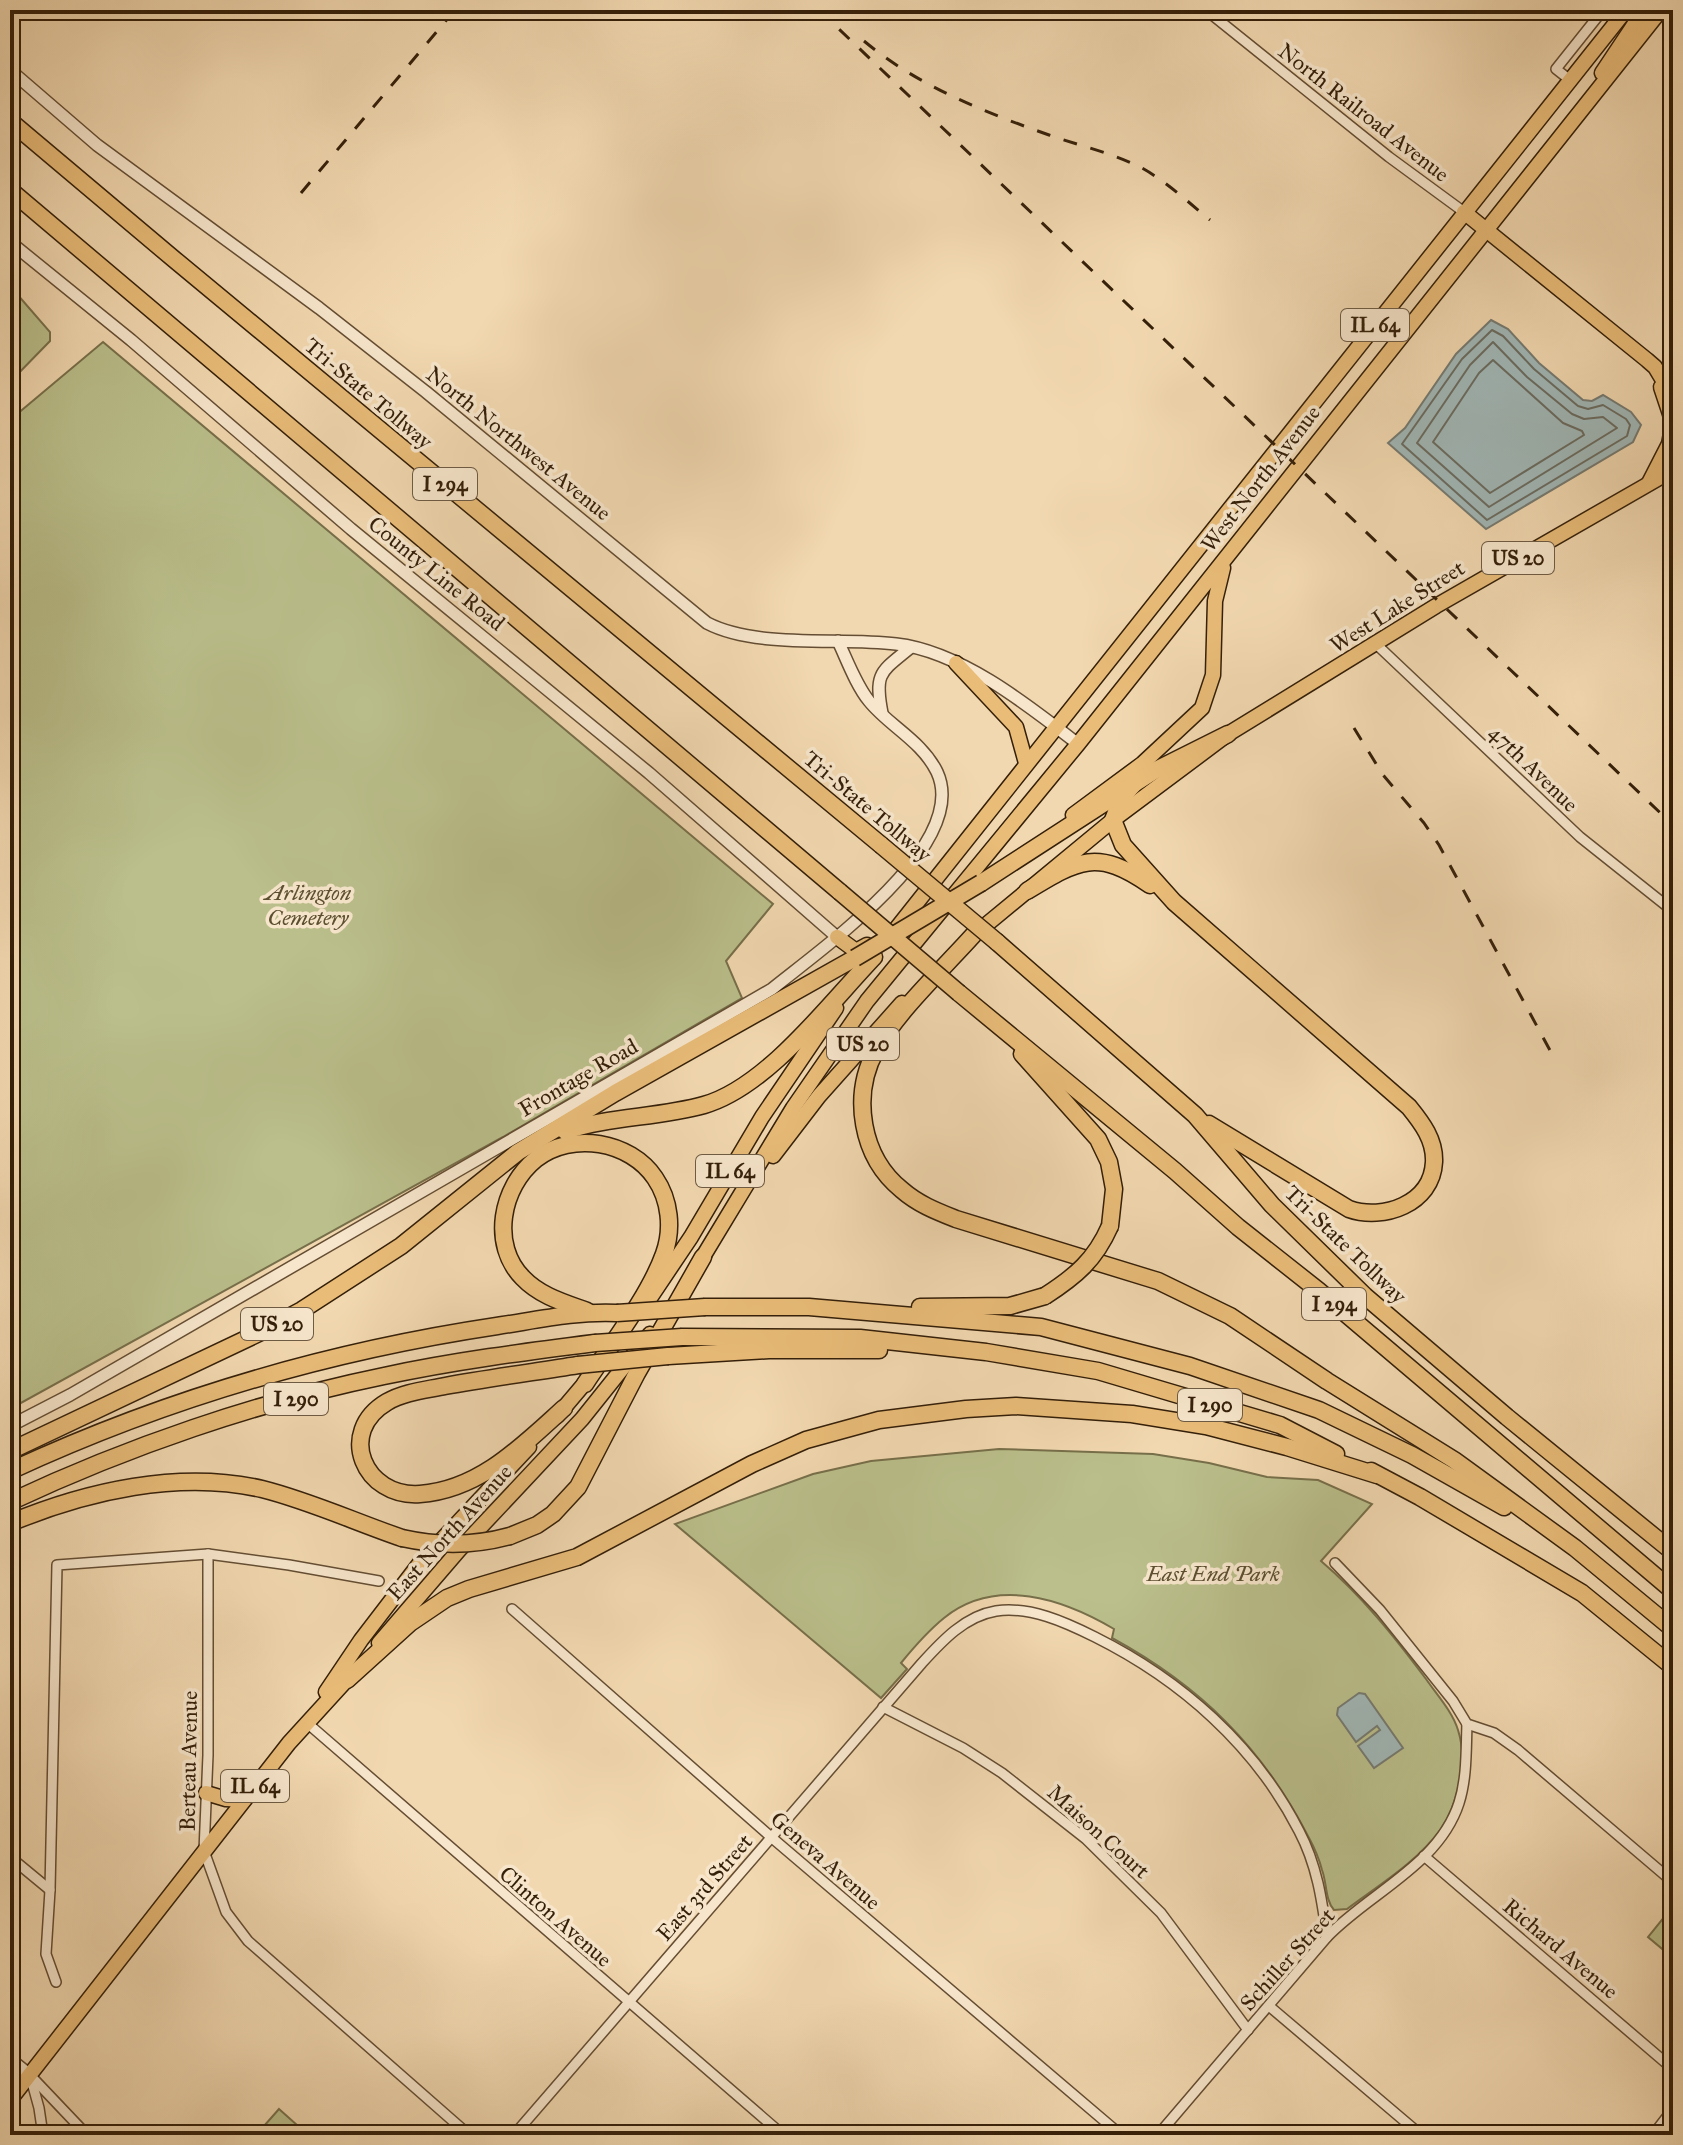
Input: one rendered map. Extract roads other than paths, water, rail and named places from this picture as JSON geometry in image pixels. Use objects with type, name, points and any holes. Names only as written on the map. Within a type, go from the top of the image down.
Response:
[{"type":"highway","name":"Tri-State Tollway","points":[[10,121],[997,942],[1195,1115],[1272,1205],[1365,1296],[1673,1552]]},
{"type":"highway","name":"I 294","points":[[10,190],[959,993],[1673,1591]]},
{"type":"highway","name":"US 20","points":[[10,1451],[302,1310],[401,1246],[518,1152],[628,1086],[866,953],[1154,771],[1228,734]]},
{"type":"highway","points":[[1135,783],[1122,797],[1113,820],[1123,845],[1174,902],[1409,1107],[1426,1128],[1435,1164],[1430,1179],[1408,1204],[1393,1212],[1365,1215],[1349,1209],[1195,1115]]},
{"type":"highway","points":[[1027,891],[1073,865],[1092,860],[1122,869],[1174,902]]},
{"type":"highway","points":[[976,932],[888,1032],[868,1068],[862,1107],[868,1143],[880,1168],[900,1189],[926,1207],[956,1219],[1158,1281],[1193,1296],[1230,1316],[1454,1460],[1575,1548]]},
{"type":"highway","points":[[518,1152],[543,1139],[586,1124],[700,1106],[737,1091],[780,1055],[866,953]]},
{"type":"highway","points":[[809,1307],[1010,1306],[1045,1296],[1077,1275],[1102,1246],[1110,1226],[1114,1189],[1109,1162],[1098,1139],[993,1020]]},
{"type":"highway","points":[[585,1384],[657,1270],[668,1239],[669,1222],[667,1203],[660,1186],[638,1159],[610,1146],[573,1144],[538,1157],[525,1170],[508,1199],[503,1233],[507,1252],[523,1278],[551,1298],[589,1312]]},
{"type":"highway","name":"US 20","points":[[10,1523],[99,1494],[171,1483],[201,1482],[261,1489],[402,1538],[445,1544],[493,1541],[510,1536],[537,1525],[553,1514],[578,1487],[637,1373],[703,1257]]},
{"type":"highway","name":"I 290","points":[[10,1471],[155,1413],[270,1376],[403,1342],[589,1312],[809,1307],[1041,1327],[1190,1366],[1319,1410],[1412,1455],[1575,1548],[1673,1629]]},
{"type":"highway","name":"I 290","points":[[10,1502],[134,1450],[223,1419],[424,1368],[595,1343],[682,1337],[860,1338],[986,1352],[1098,1371],[1280,1425],[1420,1497],[1582,1593],[1673,1667]]},
{"type":"highway","points":[[564,1408],[496,1465],[458,1485],[439,1491],[406,1494],[393,1491],[374,1479],[362,1459],[360,1448],[365,1424],[372,1413],[396,1397],[453,1385],[578,1365],[668,1356],[799,1350],[986,1352]]},
{"type":"highway","points":[[347,1680],[410,1623],[447,1598],[577,1557],[752,1464],[806,1440],[879,1420],[1016,1406],[1132,1414],[1206,1426],[1377,1475]]},
{"type":"main road","name":"West North Avenue","points":[[866,953],[1026,763],[1626,10]]},
{"type":"main road","points":[[1570,124],[1644,10]]},
{"type":"main road","name":"West North Avenue","points":[[890,972],[1078,744],[1661,10]]},
{"type":"main road","points":[[1464,212],[1655,367],[1673,397]]},
{"type":"main road","points":[[1649,483],[1669,444],[1673,423],[1655,367]]},
{"type":"main road","name":"West Lake Street","points":[[1228,734],[1436,606],[1673,470]]},
{"type":"main road","points":[[978,881],[1142,764],[1202,708],[1213,675],[1218,579],[1228,554]]},
{"type":"main road","points":[[956,663],[1016,727],[1026,763]]},
{"type":"main road","name":"US 20","points":[[722,1227],[779,1148],[862,1045],[933,972],[976,932],[1113,820],[1228,734]]},
{"type":"main road","points":[[837,937],[856,951],[866,953]]},
{"type":"main road","name":"East North Avenue","points":[[10,2100],[306,1722],[361,1640],[420,1563],[585,1384],[663,1280],[866,953]]},
{"type":"main road","name":"East North Avenue","points":[[306,1722],[615,1381],[703,1257],[828,1053],[890,972]]},
{"type":"main road","points":[[206,1793],[244,1800]]},
{"type":"street","name":"North Railroad Avenue","points":[[1206,10],[1389,157],[1464,212]]},
{"type":"street","points":[[1570,80],[1556,69],[1603,10]]},
{"type":"street","name":"North Northwest Avenue","points":[[10,70],[97,145],[402,373],[707,623],[733,633],[790,640],[890,643],[911,647],[956,663],[1004,688],[1078,744]]},
{"type":"street","name":"County Line Road","points":[[10,242],[131,340],[351,529],[649,773],[837,937]]},
{"type":"street","name":"Frontage Road","points":[[10,1426],[70,1395],[772,989],[860,919],[898,879],[932,836],[942,801],[937,773],[923,751],[869,701],[838,641]]},
{"type":"street","name":"47th Avenue","points":[[1376,644],[1580,837],[1673,911]]},
{"type":"street","points":[[883,713],[877,687],[884,670],[911,647]]},
{"type":"street","points":[[56,1982],[46,1954],[57,1565],[208,1554],[379,1581]]},
{"type":"street","name":"Berteau Avenue","points":[[208,1554],[204,1851],[226,1912],[248,1941],[469,2135]]},
{"type":"street","points":[[1335,1563],[1380,1610],[1453,1701],[1467,1724],[1494,1733],[1512,1745],[1673,1882]]},
{"type":"street","name":"Geneva Avenue","points":[[512,1609],[771,1837],[1121,2135]]},
{"type":"street","name":"East 3rd Street","points":[[514,2135],[922,1663],[961,1626],[988,1614],[1016,1611],[1055,1619],[1081,1630],[1164,1677],[1201,1707],[1236,1742],[1288,1812],[1316,1871],[1327,1937]]},
{"type":"street","name":"Maison Court","points":[[883,1707],[963,1748],[1002,1773],[1086,1839],[1161,1913],[1248,2030]]},
{"type":"street","name":"Clinton Avenue","points":[[306,1722],[783,2135]]},
{"type":"street","name":"Schiller Street","points":[[1158,2135],[1327,1937],[1344,1919],[1395,1882],[1424,1856],[1447,1827],[1458,1806],[1464,1783],[1467,1724]]},
{"type":"street","name":"Richard Avenue","points":[[1424,1856],[1673,2069]]},
{"type":"street","points":[[10,1857],[50,1890]]},
{"type":"street","points":[[1269,2006],[1421,2135]]},
{"type":"street","points":[[10,2059],[30,2075],[87,2135]]},
{"type":"street","points":[[30,2075],[43,2135]]},
{"type":"street","points":[[1653,2135],[1673,2109]]},
{"type":"water","points":[[1491,320],[1508,329],[1539,363],[1583,400],[1592,401],[1603,395],[1631,412],[1641,425],[1633,442],[1486,529],[1388,443],[1405,428],[1456,354]]},
{"type":"water","points":[[1359,1693],[1365,1694],[1403,1748],[1374,1768],[1358,1746],[1380,1730],[1377,1726],[1356,1742],[1337,1715],[1338,1708]]},
{"type":"railway","points":[[301,193],[455,10]]},
{"type":"railway","points":[[819,10],[1673,825]]},
{"type":"railway","points":[[864,41],[929,84],[976,107],[1142,168],[1210,220]]},
{"type":"railway","points":[[1354,728],[1383,775],[1439,845],[1552,1054]]},
{"type":"park label","name":"Arlington Cemetery","points":[[308,904]]},
{"type":"park label","name":"East End Park","points":[[1213,1573]]}]
